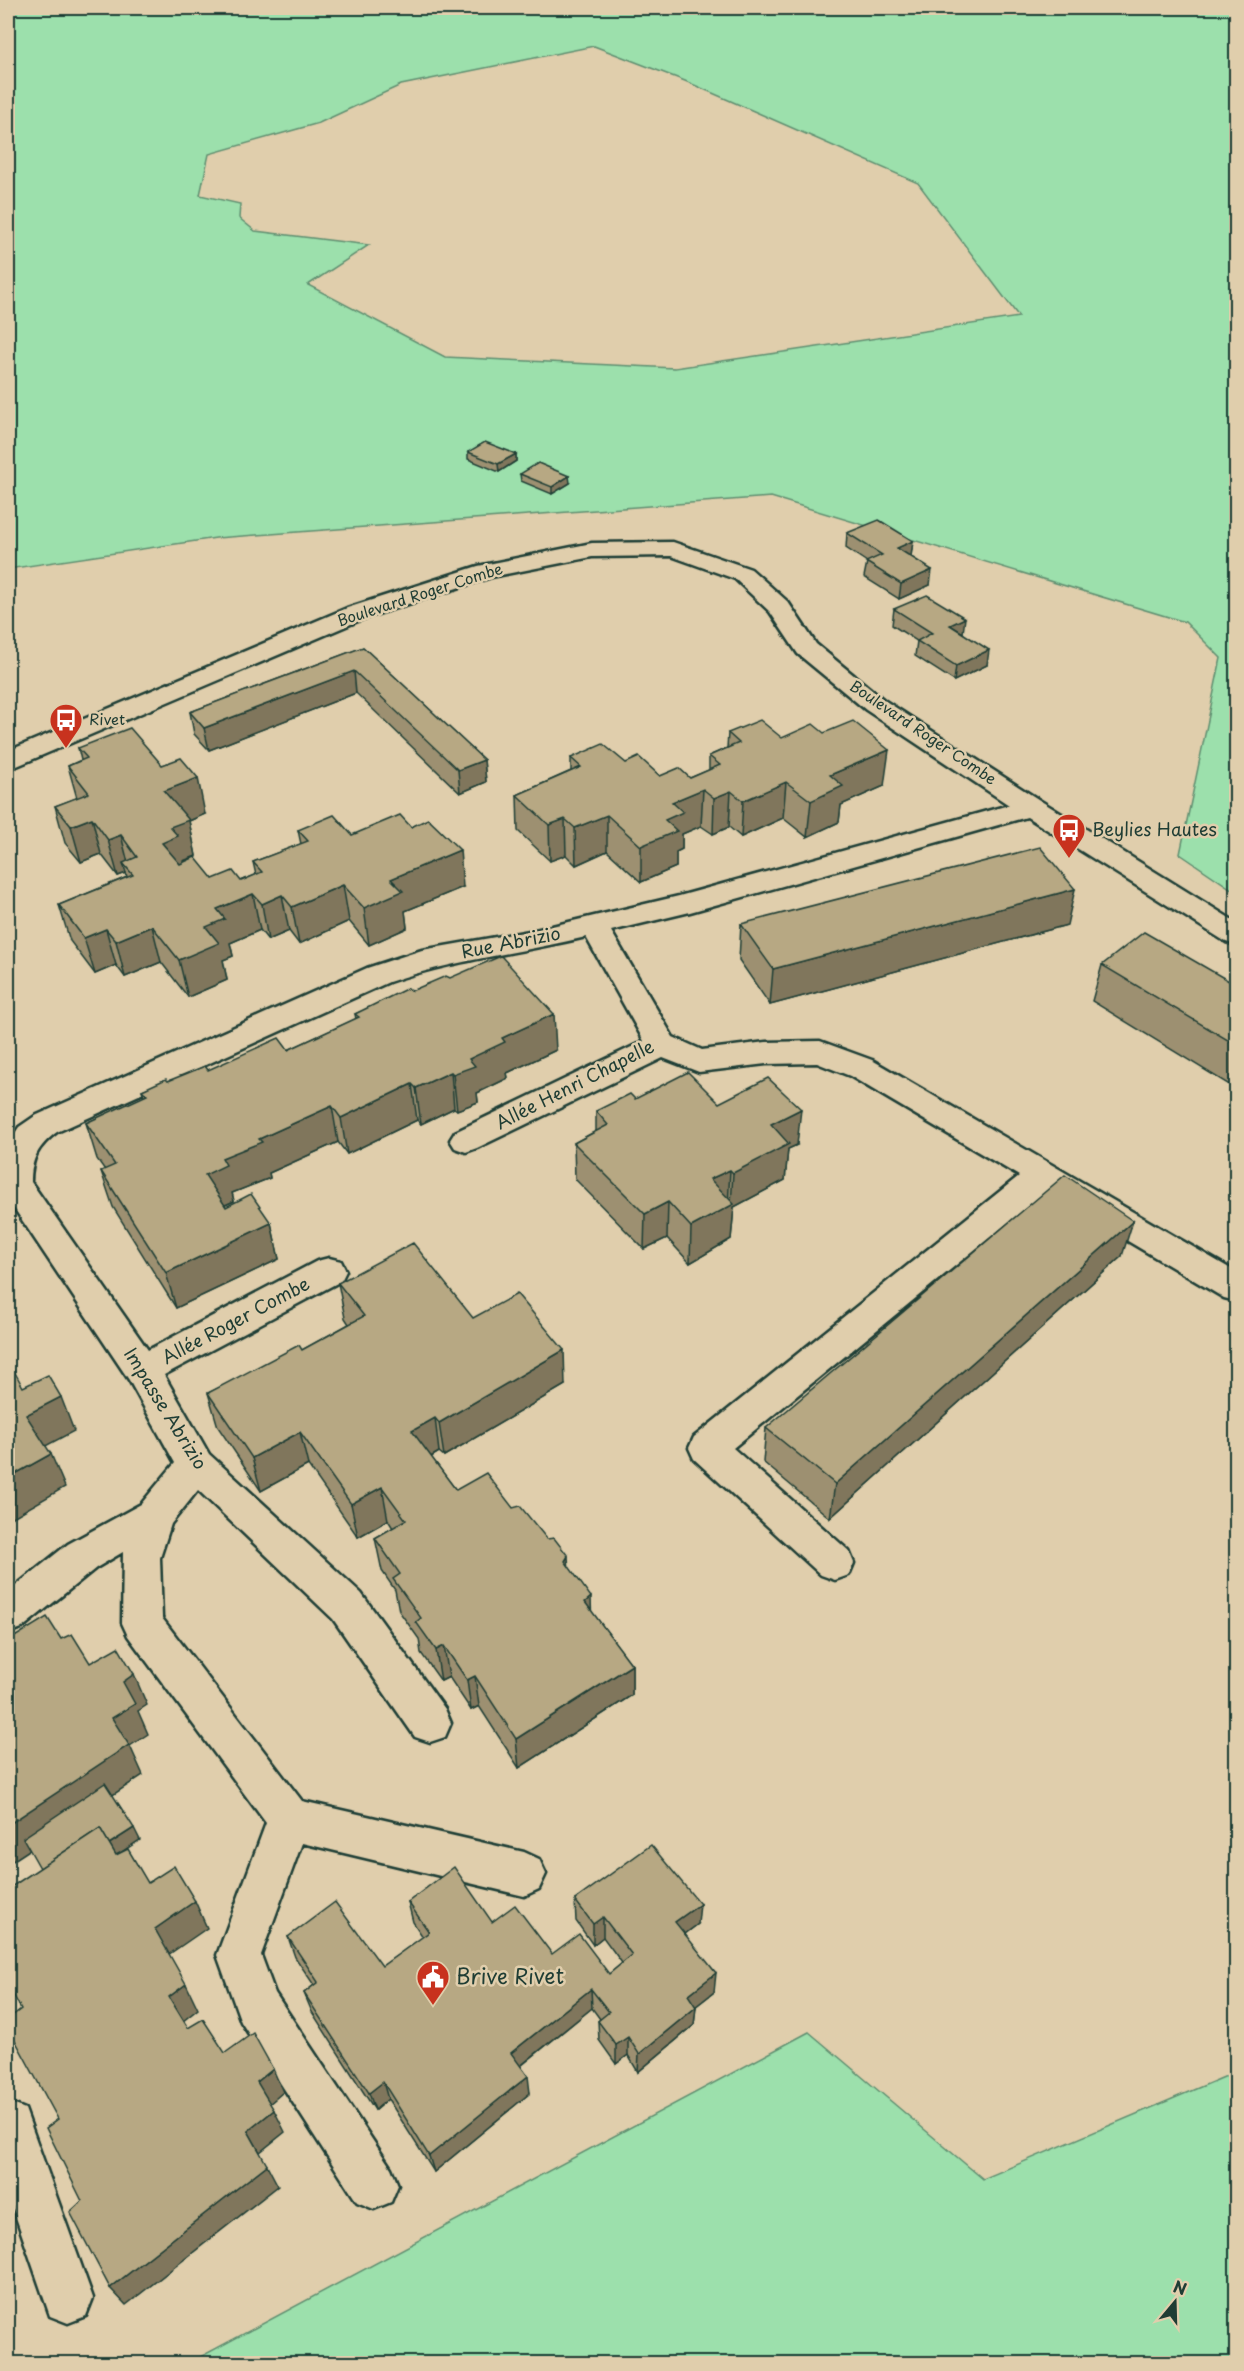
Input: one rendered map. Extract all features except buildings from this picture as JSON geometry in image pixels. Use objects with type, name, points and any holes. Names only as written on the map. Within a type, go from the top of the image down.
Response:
[{"type":"street","name":"Boulevard Roger Combe","points":[[8,760],[356,613],[475,574],[592,550],[673,549],[743,574],[779,607],[807,649],[858,691],[1031,807],[1236,935]]},
{"type":"street","name":"Rue Abrizio","points":[[19,1149],[31,1133],[46,1125],[378,975],[422,960],[535,940],[680,905],[1031,807]]},
{"type":"street","name":"Allée Henri Chapelle","points":[[466,1140],[662,1045],[593,925]]},
{"type":"street","points":[[662,1045],[699,1061],[766,1053],[820,1052],[861,1068],[1236,1288]]},
{"type":"street","name":"Impasse Abrizio","points":[[19,1149],[15,1167],[15,1184],[142,1370],[196,1465],[347,1606],[430,1723]]},
{"type":"street","points":[[835,1563],[707,1448],[1043,1175]]},
{"type":"street","name":"Allée Roger Combe","points":[[142,1370],[329,1271]]},
{"type":"street","points":[[8,1615],[82,1556],[154,1516],[196,1465]]},
{"type":"street","points":[[154,1516],[141,1558],[142,1623],[289,1819],[524,1874]]},
{"type":"street","points":[[289,1819],[239,1954],[257,2006],[374,2185]]},
{"type":"street","points":[[8,2126],[68,2298]]},
{"type":"green space","points":[[8,8],[1236,8],[1236,892],[1180,854],[1221,658],[1185,622],[771,497],[216,538],[8,569]],"holes":[[[594,46],[685,81],[918,183],[1019,317],[675,368],[445,357],[308,285],[369,245],[255,231],[239,218],[240,204],[200,195],[209,154],[319,123],[401,85]]]},
{"type":"green space","points":[[809,2032],[983,2179],[1236,2072],[1236,2363],[189,2363]]},
{"type":"place","name":"Rivet","points":[[66,749]]},
{"type":"place","name":"Beylies Hautes","points":[[1069,859]]},
{"type":"place","name":"Brive Rivet","points":[[433,2006]]}]
